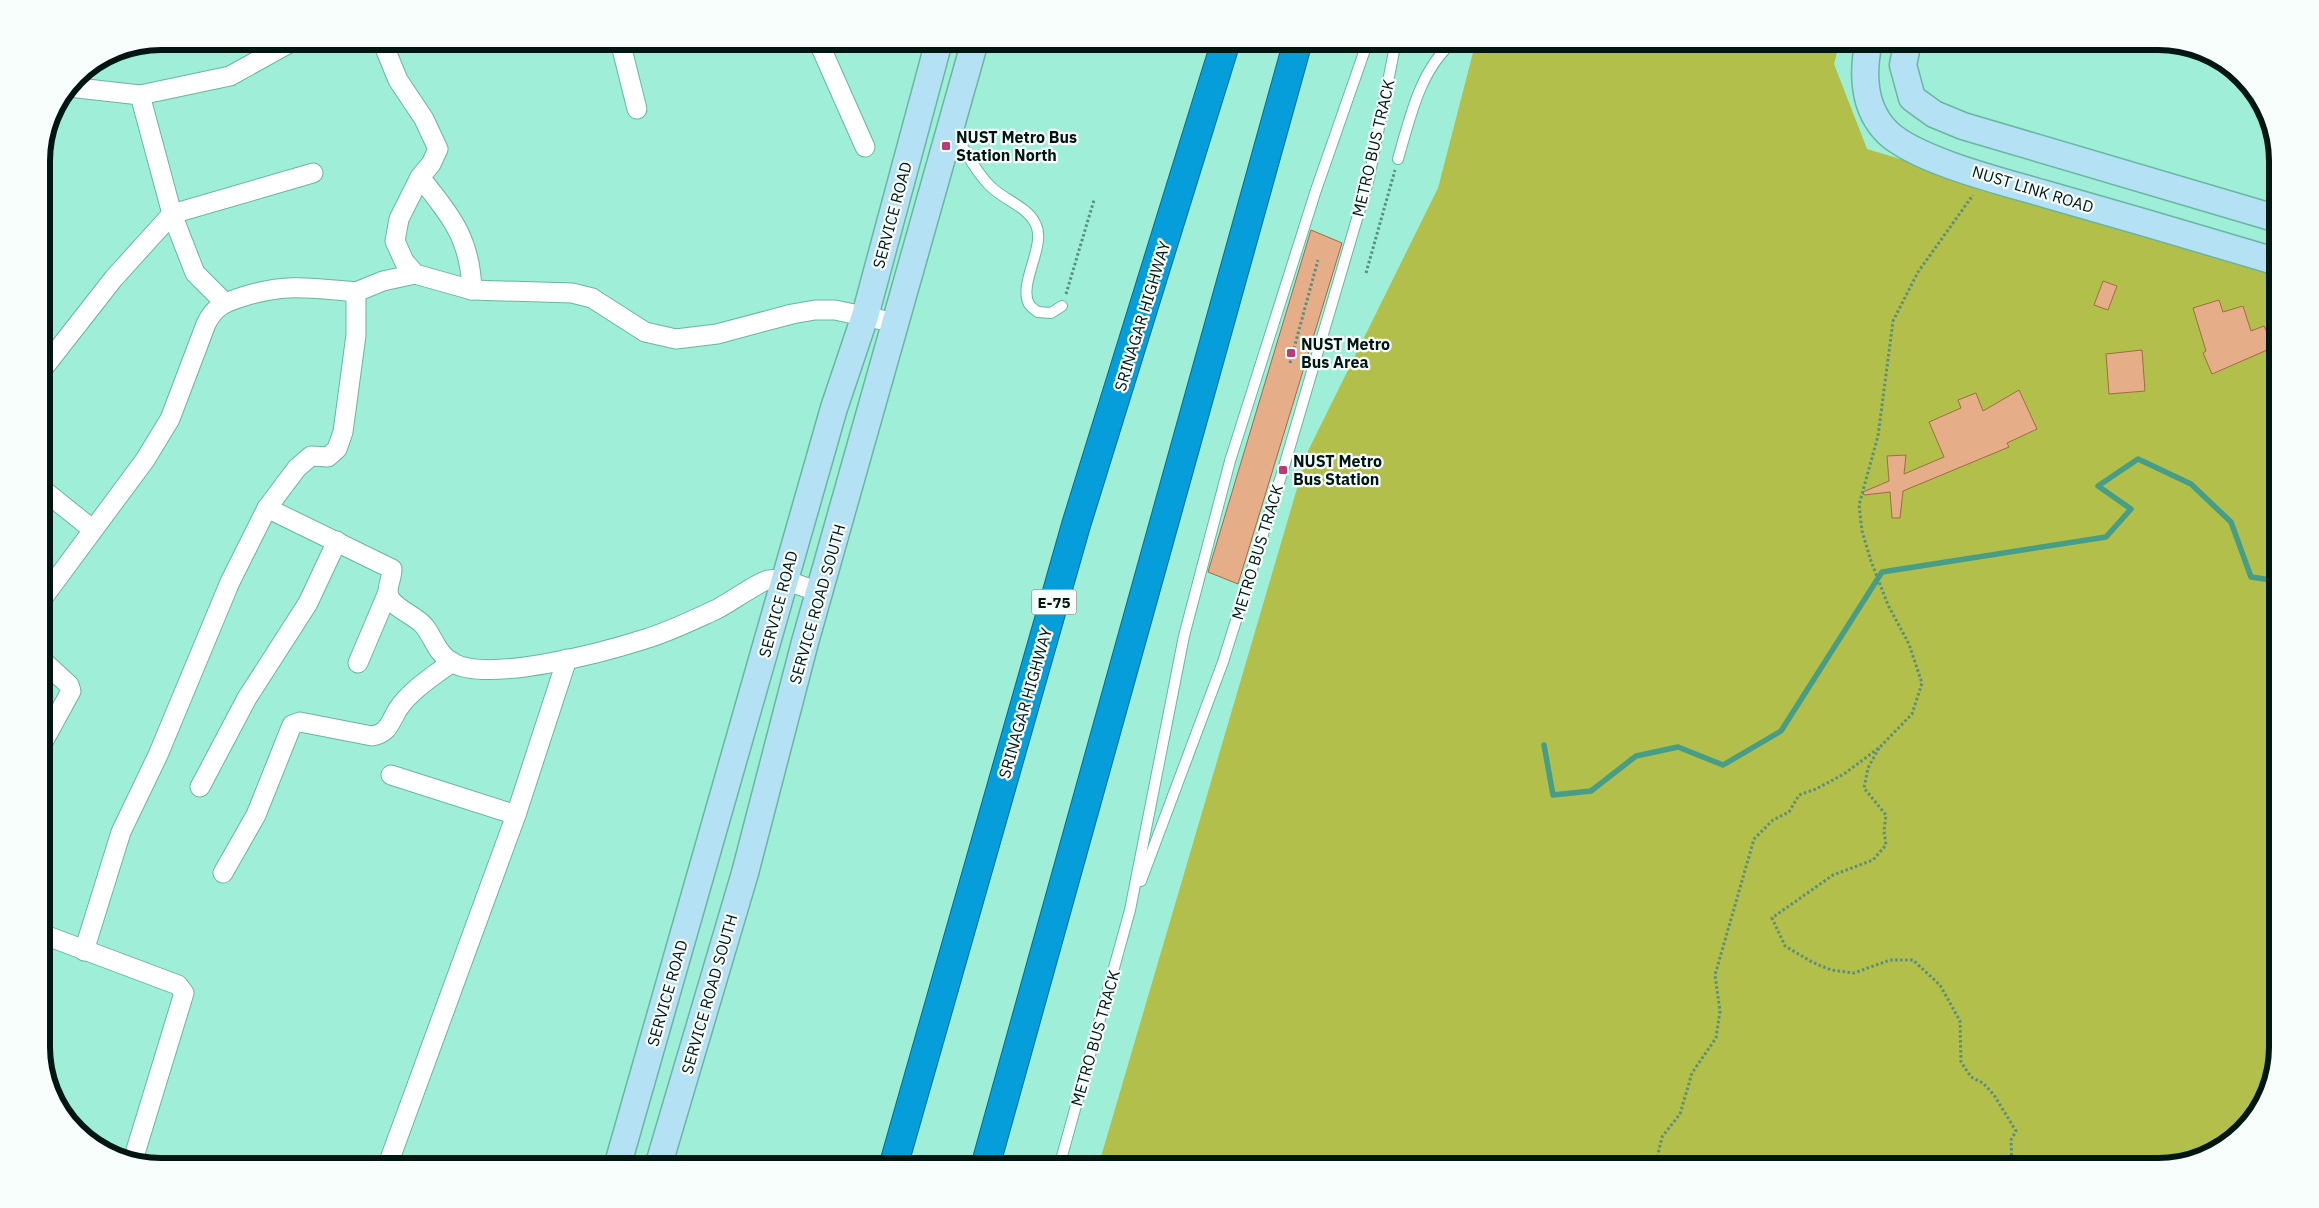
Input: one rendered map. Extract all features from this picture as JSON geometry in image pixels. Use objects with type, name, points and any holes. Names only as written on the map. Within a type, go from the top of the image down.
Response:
[{"type":"highway","points":[[1208,50],[1211,95]]},
{"type":"highway","name":"SRINAGAR HIGHWAY","points":[[895,1158],[1076,525],[1224,50]]},
{"type":"highway","points":[[988,1158],[1295,50]]},
{"type":"main road","name":"SERVICE ROAD","points":[[620,1158],[811,486],[834,408],[865,316],[937,50]]},
{"type":"main road","name":"SERVICE ROAD SOUTH","points":[[661,1158],[745,873],[819,592],[972,50]]},
{"type":"main road","name":"NUST LINK ROAD","points":[[1868,50],[1865,70],[1866,94],[1873,115],[1887,132],[1904,146],[1986,176],[2269,259]]},
{"type":"main road","points":[[1906,50],[1902,65],[1912,98],[1934,114],[1963,126],[2269,216]]},
{"type":"main road","points":[[811,486],[848,492]]},
{"type":"street","points":[[77,88],[140,95],[230,76],[277,50]]},
{"type":"street","points":[[386,50],[398,80],[424,119],[438,149],[431,164],[420,177],[399,219],[395,241],[404,261],[415,274]]},
{"type":"street","points":[[622,50],[637,109]]},
{"type":"street","points":[[822,50],[865,147]]},
{"type":"street","points":[[140,95],[172,214],[195,273],[220,298]]},
{"type":"street","points":[[50,360],[114,278],[172,214],[313,173]]},
{"type":"street","points":[[420,177],[456,223],[471,264],[472,290]]},
{"type":"street","points":[[50,582],[144,460],[170,419],[206,324],[212,313],[220,304],[270,288],[283,287],[356,292],[383,281],[415,274],[472,290],[572,293],[586,296],[608,306],[644,332],[676,339],[717,334],[792,314],[815,310],[835,310],[896,323]]},
{"type":"street","points":[[84,951],[121,832],[158,755],[230,582],[267,508],[297,468],[311,456],[328,457],[337,449],[343,432],[356,335],[356,292]]},
{"type":"street","points":[[50,495],[92,529]]},
{"type":"street","points":[[267,508],[337,541],[392,570],[388,592],[358,663]]},
{"type":"street","points":[[200,787],[247,698],[308,604],[337,541]]},
{"type":"street","points":[[388,592],[395,604],[417,617],[438,650],[452,662],[468,668],[486,670],[567,659],[647,639],[716,609],[768,580],[784,581],[819,592]]},
{"type":"street","points":[[390,1158],[516,815],[567,659]]},
{"type":"street","points":[[223,873],[256,815],[292,725],[300,722],[372,736],[381,735],[387,730],[398,709],[412,693],[452,662]]},
{"type":"street","points":[[50,667],[69,685],[71,690],[50,729]]},
{"type":"street","points":[[390,775],[516,815]]},
{"type":"street","points":[[50,937],[178,985],[184,993],[135,1155]]},
{"type":"lane","name":"METRO BUS TRACK","points":[[1061,1158],[1130,910],[1184,636],[1230,461],[1316,190],[1365,50]]},
{"type":"lane","name":"METRO BUS TRACK","points":[[1130,910],[1224,662],[1283,470],[1369,178],[1394,50]]},
{"type":"lane","points":[[1398,158],[1422,85],[1443,50]]},
{"type":"lane","points":[[951,127],[976,170],[991,187],[1028,213],[1037,226],[1037,241],[1027,290],[1029,304],[1038,312],[1051,313],[1062,306]]},
{"type":"path","points":[[1366,273],[1398,158]]},
{"type":"path","points":[[1656,1158],[1662,1136],[1680,1114],[1692,1073],[1716,1038],[1720,1011],[1715,975],[1754,839],[1774,820],[1789,812],[1799,795],[1816,789],[1844,774],[1880,747],[1912,714],[1922,683],[1910,644],[1888,605],[1871,561],[1862,531],[1860,505],[1878,436],[1893,321],[1918,272],[1986,176]]},
{"type":"path","points":[[1062,306],[1094,200]]},
{"type":"path","points":[[1290,363],[1318,260]]},
{"type":"path","points":[[1880,747],[1868,768],[1864,788],[1886,815],[1884,831],[1886,845],[1873,860],[1833,875],[1772,918],[1785,946],[1831,970],[1854,973],[1890,960],[1913,960],[1930,974],[1940,985],[1960,1022],[1961,1062],[1971,1077],[1983,1083],[1994,1094],[2016,1131],[2011,1140],[2012,1158]]},
{"type":"green space","points":[[1474,50],[1838,50],[1834,64],[1867,149],[2269,270],[2269,1047],[2267,1069],[2258,1096],[2242,1120],[2231,1131],[2207,1147],[2194,1152],[2180,1156],[2158,1158],[1101,1158],[1308,451],[1438,188]]},
{"type":"building","name":"NUST Metro Bus Area","points":[[1311,230],[1342,243],[1238,584],[1208,572]]},
{"type":"building","points":[[2103,281],[2117,286],[2108,310],[2094,305]]},
{"type":"building","points":[[2219,300],[2223,312],[2243,306],[2251,331],[2264,326],[2269,336],[2269,349],[2212,374],[2203,353],[2206,351],[2193,308]]},
{"type":"building","points":[[2142,350],[2145,391],[2109,394],[2106,354]]},
{"type":"building","points":[[2019,390],[2037,429],[2007,443],[2009,447],[1903,491],[1900,518],[1892,518],[1890,492],[1864,495],[1863,492],[1889,481],[1887,456],[1906,455],[1904,474],[1944,457],[1929,422],[1961,408],[1958,400],[1976,393],[1983,411]]},
{"type":"waterway","points":[[1544,745],[1553,795],[1591,791],[1636,756],[1678,747],[1723,765],[1781,731],[1882,572],[2106,537],[2131,509],[2098,486],[2138,459],[2191,484],[2231,522],[2251,577],[2269,580]]},
{"type":"place","name":"NUST Metro Bus Station North","points":[[946,146]]},
{"type":"place","name":"NUST Metro Bus Area","points":[[1291,353]]},
{"type":"place","name":"NUST Metro Bus Station","points":[[1283,470]]}]
